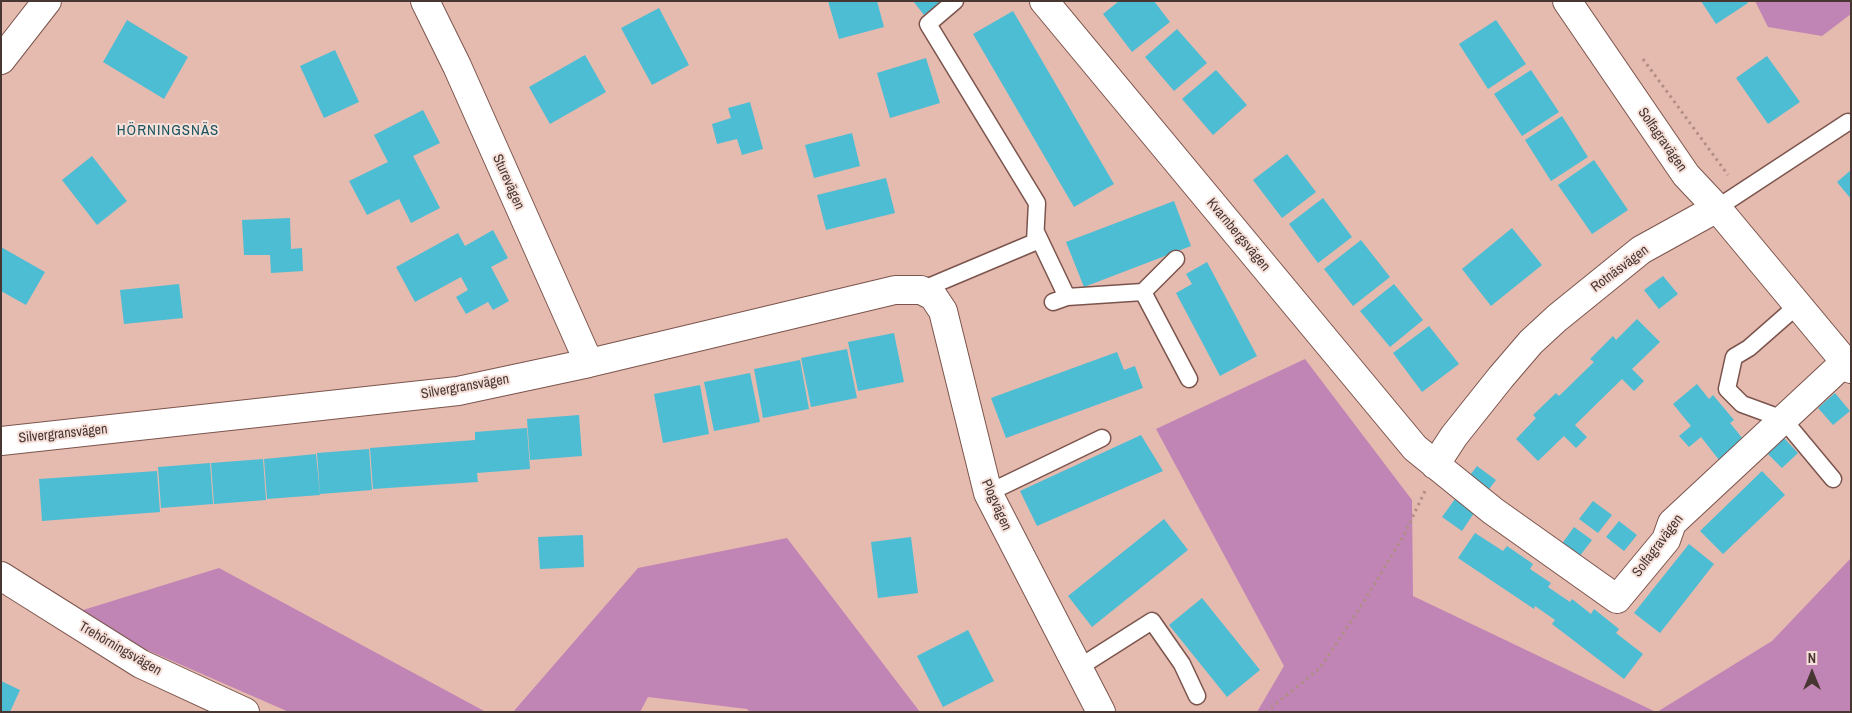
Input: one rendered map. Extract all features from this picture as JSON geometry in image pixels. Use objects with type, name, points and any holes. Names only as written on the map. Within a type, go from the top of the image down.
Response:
[{"type":"street","points":[[1,60],[47,1]]},
{"type":"street","name":"Sturevägen","points":[[425,1],[457,66],[589,363]]},
{"type":"street","name":"Kvarnbergsvägen","points":[[1044,1],[1415,448],[1435,465]]},
{"type":"street","name":"Solfagravägen","points":[[1435,465],[1493,511],[1617,599],[1666,540],[1672,524],[1783,419],[1848,366],[1717,208],[1686,175],[1567,1]]},
{"type":"street","name":"Rotnäsvägen","points":[[1435,465],[1454,436],[1501,377],[1531,342],[1557,318],[1641,250],[1717,208]]},
{"type":"street","name":"Silvergransvägen","points":[[1,441],[458,391],[589,363],[895,290],[921,290]]},
{"type":"street","name":"Plogvägen","points":[[921,290],[933,296],[943,311],[988,493],[1101,712]]},
{"type":"street","name":"Trehörningsvägen","points":[[1,576],[141,664],[245,712]]},
{"type":"lane","points":[[921,290],[1035,242],[1037,203],[928,24],[955,1]]},
{"type":"lane","name":"Rotnäsvägen","points":[[1717,208],[1848,122]]},
{"type":"lane","points":[[1036,232],[1060,300],[1143,292],[1176,259]]},
{"type":"lane","points":[[1143,292],[1189,379]]},
{"type":"lane","points":[[1798,305],[1749,348],[1734,358],[1727,389],[1742,404],[1783,419],[1833,479]]},
{"type":"lane","points":[[988,493],[1102,438]]},
{"type":"lane","points":[[1078,668],[1152,621],[1182,664],[1197,696]]},
{"type":"path","points":[[1266,712],[1320,668],[1365,600],[1405,533],[1423,496],[1435,465]]},
{"type":"shaded area","points":[[1755,1],[1849,1],[1851,2],[1851,14],[1822,36],[1768,27]]},
{"type":"shaded area","points":[[1305,359],[1412,500],[1413,596],[1656,712],[1257,712],[1284,666],[1156,429]]},
{"type":"shaded area","points":[[787,538],[920,712],[750,712],[747,709],[648,697],[640,712],[513,712],[638,568]]},
{"type":"shaded area","points":[[1851,558],[1851,712],[1657,712],[1772,641]]},
{"type":"shaded area","points":[[219,568],[486,712],[289,712],[67,615]]},
{"type":"building","points":[[828,1],[877,1],[884,27],[839,39]]},
{"type":"building","points":[[913,1],[942,1],[924,15]]},
{"type":"building","points":[[1119,1],[1154,1],[1170,22],[1132,52],[1103,14]]},
{"type":"building","points":[[1701,1],[1747,1],[1748,3],[1716,24]]},
{"type":"building","points":[[659,8],[689,65],[652,85],[621,28]]},
{"type":"building","points":[[1013,11],[1114,184],[1074,207],[973,34]]},
{"type":"building","points":[[127,20],[188,57],[164,99],[103,62]]},
{"type":"building","points":[[1496,20],[1526,64],[1488,89],[1459,44]]},
{"type":"building","points":[[1177,29],[1207,63],[1174,91],[1145,57]]},
{"type":"building","points":[[335,50],[359,102],[324,118],[300,66]]},
{"type":"building","points":[[585,55],[606,92],[550,124],[529,87]]},
{"type":"building","points":[[1767,56],[1800,102],[1768,124],[1736,78]]},
{"type":"building","points":[[926,58],[940,103],[890,118],[877,73]]},
{"type":"building","points":[[1216,70],[1247,105],[1213,135],[1182,99]]},
{"type":"building","points":[[1531,70],[1559,112],[1522,136],[1494,94]]},
{"type":"building","points":[[750,102],[763,149],[742,155],[737,139],[717,144],[712,124],[731,118],[728,108]]},
{"type":"building","points":[[423,110],[440,143],[413,156],[440,208],[411,223],[399,199],[367,215],[349,181],[388,162],[374,135]]},
{"type":"building","points":[[1562,116],[1588,157],[1551,181],[1525,140]]},
{"type":"building","points":[[852,133],[860,166],[814,178],[805,145]]},
{"type":"building","points":[[1287,154],[1316,192],[1282,218],[1253,180]]},
{"type":"building","points":[[92,156],[127,201],[97,225],[62,180]]},
{"type":"building","points":[[1594,160],[1628,210],[1592,234],[1558,185]]},
{"type":"building","points":[[1851,170],[1851,199],[1837,182]]},
{"type":"building","points":[[886,178],[895,213],[826,230],[817,195]]},
{"type":"building","points":[[1323,198],[1352,237],[1318,263],[1289,224]]},
{"type":"building","points":[[1174,201],[1191,246],[1084,287],[1066,242]]},
{"type":"building","points":[[290,218],[291,249],[302,248],[303,271],[271,273],[270,255],[244,255],[242,220]]},
{"type":"building","points":[[1512,228],[1542,265],[1491,306],[1462,269]]},
{"type":"building","points":[[493,230],[508,258],[491,267],[509,301],[493,310],[488,302],[466,314],[456,297],[468,290],[461,277],[415,302],[396,267],[458,233],[465,246]]},
{"type":"building","points":[[1361,240],[1390,277],[1353,306],[1324,269]]},
{"type":"building","points":[[1,247],[45,272],[26,305],[1,291]]},
{"type":"building","points":[[1207,262],[1257,356],[1220,376],[1176,293],[1192,284],[1186,274]]},
{"type":"building","points":[[1663,276],[1678,294],[1659,309],[1644,290]]},
{"type":"building","points":[[179,284],[183,318],[124,324],[120,290]]},
{"type":"building","points":[[1394,284],[1423,320],[1390,347],[1360,311]]},
{"type":"building","points":[[1637,319],[1660,342],[1632,369],[1644,381],[1634,391],[1622,379],[1575,425],[1587,437],[1576,448],[1564,436],[1538,461],[1516,439],[1536,418],[1533,415],[1556,393],[1559,396],[1594,362],[1590,359],[1613,336],[1616,340]]},
{"type":"building","points":[[1429,326],[1459,364],[1422,392],[1393,353]]},
{"type":"building","points":[[894,333],[904,382],[858,391],[848,342]]},
{"type":"building","points":[[847,349],[857,398],[811,407],[801,358]]},
{"type":"building","points":[[1117,352],[1124,370],[1135,366],[1143,388],[1006,438],[991,398]]},
{"type":"building","points":[[800,360],[809,409],[763,418],[754,369]]},
{"type":"building","points":[[750,373],[760,422],[714,431],[704,382]]},
{"type":"building","points":[[1697,384],[1709,399],[1713,395],[1734,420],[1730,423],[1748,445],[1723,465],[1701,437],[1689,447],[1679,436],[1691,426],[1673,404]]},
{"type":"building","points":[[700,385],[709,434],[663,443],[654,394]]},
{"type":"building","points":[[1835,393],[1850,411],[1833,425],[1818,408]]},
{"type":"building","points":[[579,415],[582,456],[530,460],[527,419]]},
{"type":"building","points":[[527,428],[530,469],[477,473],[478,482],[373,489],[370,448],[475,440],[475,432]]},
{"type":"building","points":[[1141,435],[1163,471],[1037,526],[1020,491]]},
{"type":"building","points":[[1783,437],[1798,453],[1782,468],[1767,453]]},
{"type":"building","points":[[369,449],[372,490],[320,494],[317,453]]},
{"type":"building","points":[[316,454],[320,495],[267,499],[264,459]]},
{"type":"building","points":[[263,459],[266,500],[214,504],[211,463]]},
{"type":"building","points":[[210,463],[213,504],[161,508],[158,467]]},
{"type":"building","points":[[1477,466],[1496,480],[1483,497],[1464,483]]},
{"type":"building","points":[[157,471],[160,512],[42,521],[39,479]]},
{"type":"building","points":[[1762,471],[1785,495],[1723,554],[1700,531]]},
{"type":"building","points":[[1455,499],[1474,513],[1462,531],[1442,517]]},
{"type":"building","points":[[1593,501],[1612,515],[1598,533],[1579,519]]},
{"type":"building","points":[[1164,519],[1188,550],[1092,627],[1068,596]]},
{"type":"building","points":[[1619,521],[1637,535],[1624,551],[1606,537]]},
{"type":"building","points":[[1574,527],[1592,540],[1579,557],[1561,545]]},
{"type":"building","points":[[1475,533],[1503,551],[1507,546],[1533,564],[1530,569],[1551,583],[1548,587],[1570,602],[1572,599],[1591,614],[1594,609],[1619,629],[1616,633],[1643,654],[1624,679],[1552,624],[1555,620],[1535,606],[1534,609],[1458,558]]},
{"type":"building","points":[[583,535],[584,567],[540,569],[538,537]]},
{"type":"building","points":[[911,537],[918,593],[878,598],[871,542]]},
{"type":"building","points":[[1689,544],[1714,564],[1660,633],[1634,613]]},
{"type":"building","points":[[1202,598],[1260,670],[1227,697],[1169,625]]},
{"type":"building","points":[[968,630],[994,681],[943,707],[917,656]]},
{"type":"building","points":[[1,681],[20,690],[10,712],[1,712]]},
{"type":"district","name":"HÖRNINGSNÄS","points":[[168,131]]}]
